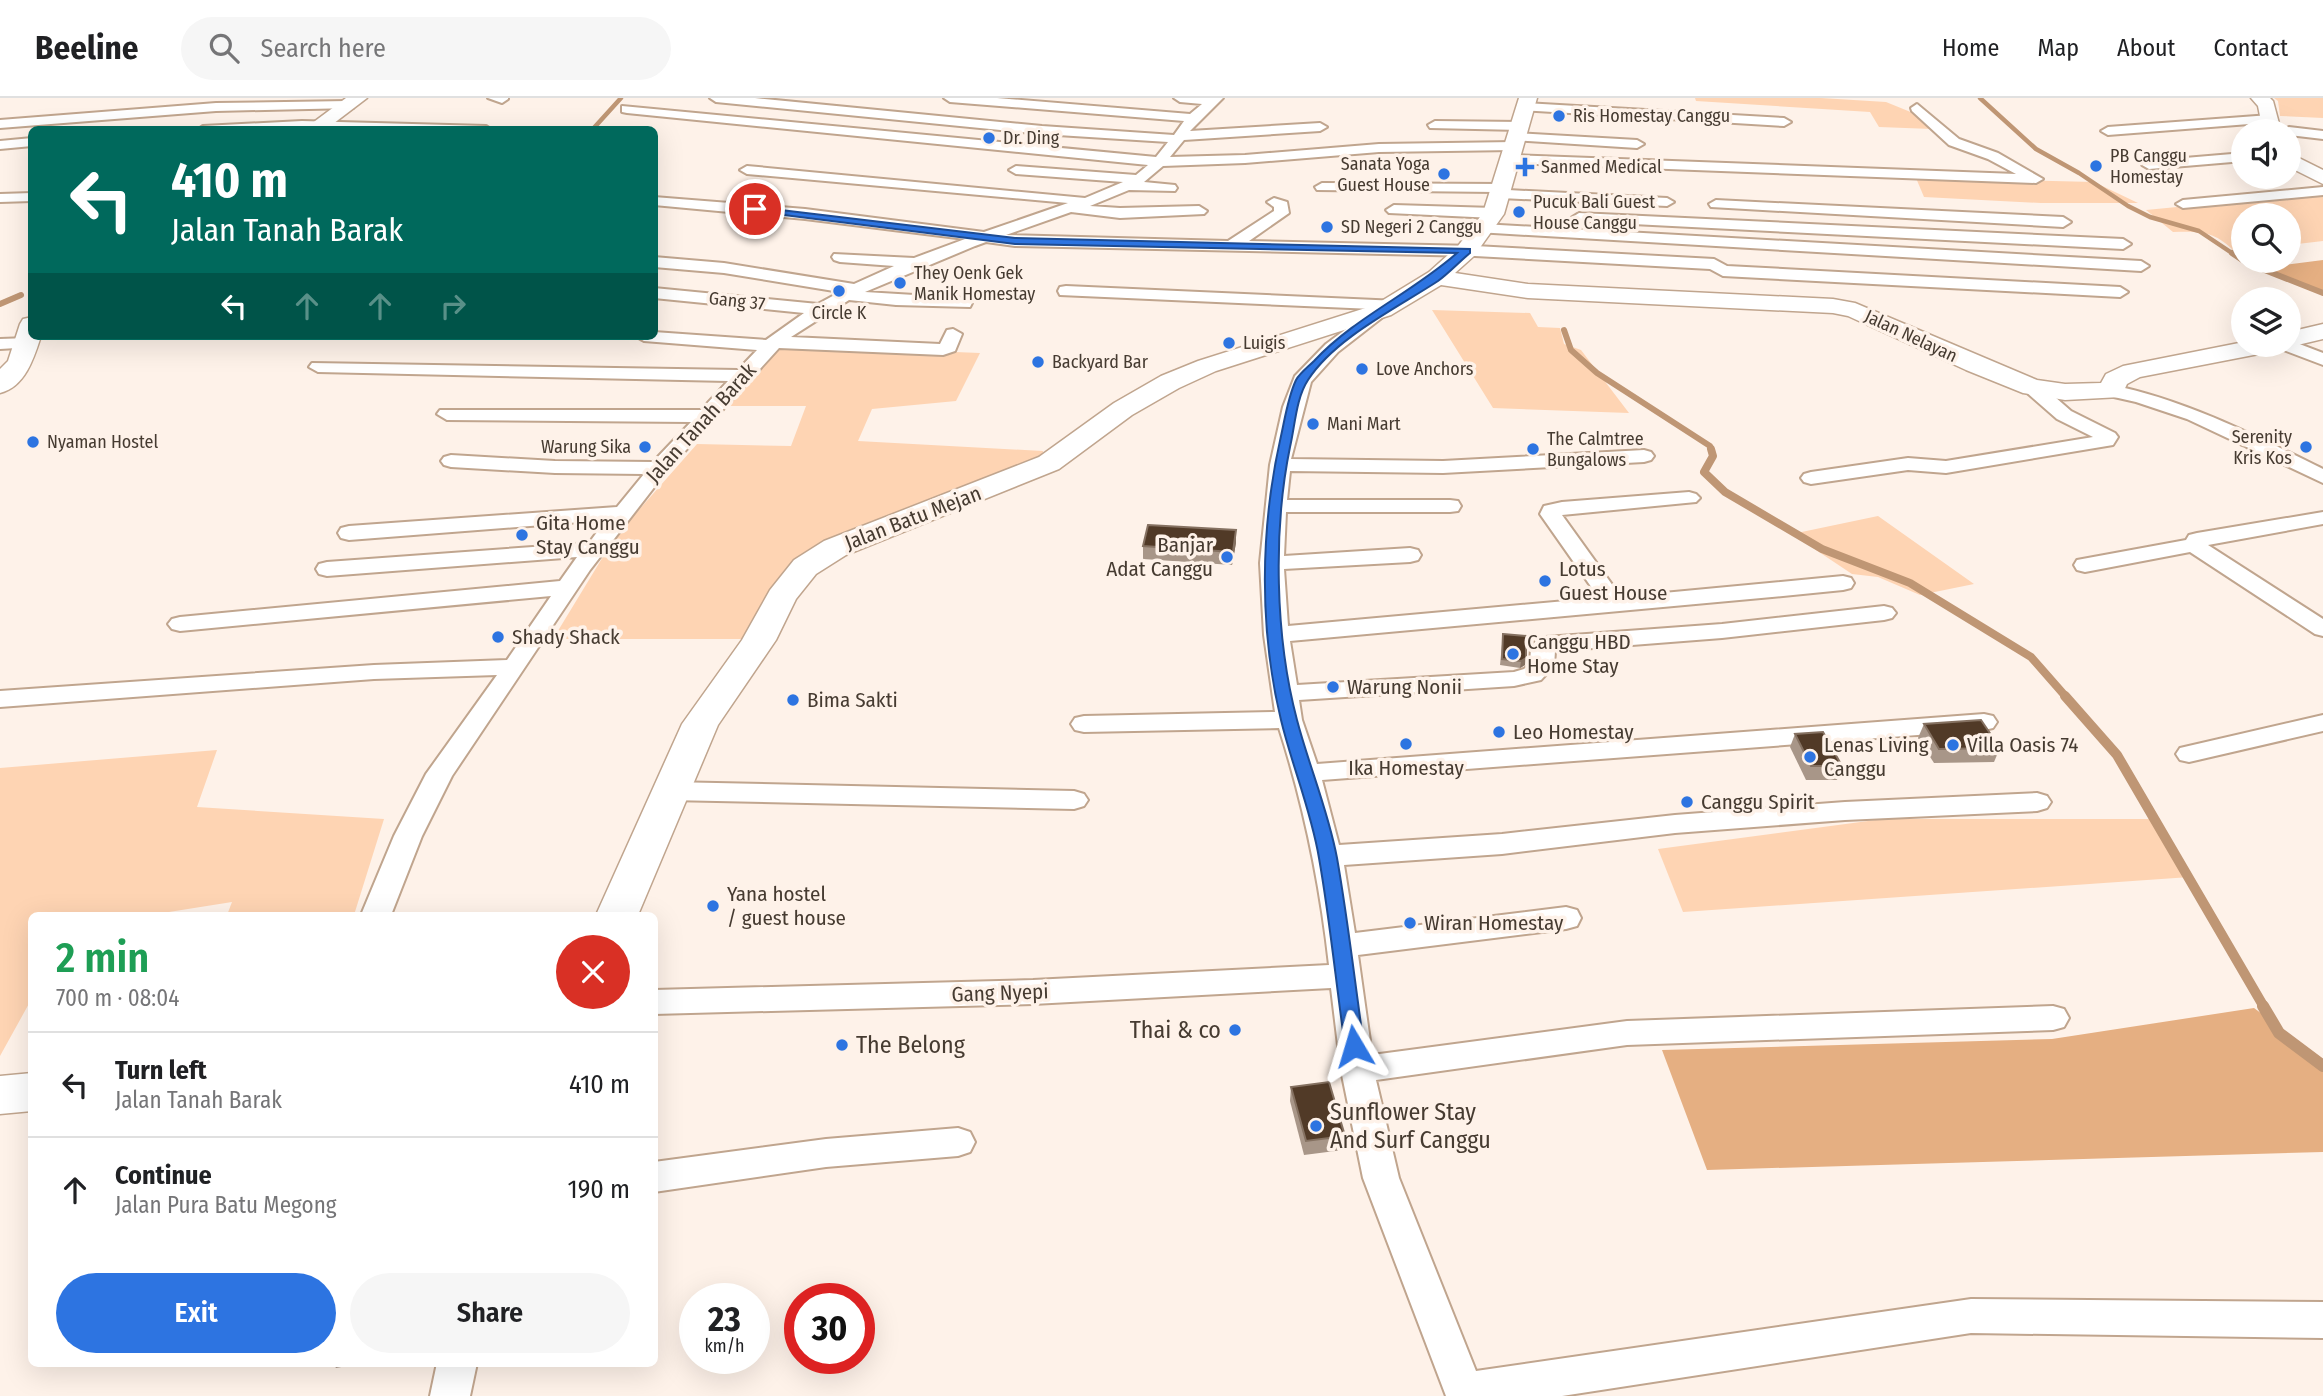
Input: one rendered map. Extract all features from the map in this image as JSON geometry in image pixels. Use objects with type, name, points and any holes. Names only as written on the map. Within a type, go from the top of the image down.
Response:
[{"type":"street","points":[[716,98],[1042,130],[1179,137],[1320,127]]},
{"type":"street","points":[[950,98],[1193,118]]},
{"type":"street","points":[[1180,98],[1215,99]]},
{"type":"street","points":[[2260,98],[2273,119]]},
{"type":"street","name":"Jalan Tanah Barak","points":[[377,912],[408,836],[439,774],[594,549],[659,468],[772,344],[819,309],[851,292],[982,239],[1091,201],[1133,183],[1161,162],[1193,118],[1215,99]]},
{"type":"street","points":[[0,124],[216,107],[353,101]]},
{"type":"street","points":[[316,126],[353,101]]},
{"type":"street","points":[[627,109],[1161,162],[1245,159],[1379,148],[1522,127],[2035,178],[1993,156],[1954,142],[1917,108]]},
{"type":"street","points":[[1435,125],[1522,127],[1784,122]]},
{"type":"street","points":[[1522,127],[1658,145]]},
{"type":"street","name":"Jalan Batu Mejan","points":[[618,912],[700,724],[759,640],[781,597],[812,562],[835,548],[1040,467],[1067,452],[1123,409],[1170,382],[1207,366],[1388,307],[1437,277],[1466,251],[1495,208],[1522,127]]},
{"type":"street","points":[[2108,131],[2231,129]]},
{"type":"street","points":[[2301,132],[2323,135]]},
{"type":"street","points":[[0,145],[28,142]]},
{"type":"street","points":[[2150,164],[2231,158]]},
{"type":"street","points":[[2301,166],[2323,178]]},
{"type":"street","points":[[747,170],[1091,201]]},
{"type":"street","points":[[1016,170],[1170,188]]},
{"type":"street","points":[[1322,187],[1495,208],[2141,266]]},
{"type":"street","points":[[2183,204],[2323,191]]},
{"type":"street","points":[[0,198],[28,197]]},
{"type":"street","points":[[658,201],[805,214],[982,239]]},
{"type":"street","points":[[1231,246],[1281,213],[1282,205],[1274,202]]},
{"type":"street","points":[[1394,210],[1679,202]]},
{"type":"street","points":[[1707,204],[2063,222]]},
{"type":"street","points":[[1495,208],[1650,219],[2123,244]]},
{"type":"street","points":[[1066,209],[1120,213],[1199,211]]},
{"type":"street","name":"Jalan Tanah Barak","points":[[982,239],[1466,251],[1681,261],[1714,264],[1723,271],[2120,292]]},
{"type":"street","points":[[840,257],[919,264]]},
{"type":"street","points":[[658,262],[724,268],[896,300],[964,303]]},
{"type":"street","name":"Jalan Nelayan","points":[[1437,277],[1528,292],[1833,306],[1855,310],[1975,365],[2032,387],[2064,391],[2112,391],[2137,395],[2177,408],[2323,477]]},
{"type":"street","points":[[1066,291],[1388,307]]},
{"type":"street","name":"Gang 37","points":[[658,293],[819,309]]},
{"type":"street","points":[[1388,307],[1332,348],[1302,380],[1280,465],[1271,563],[1276,635],[1286,706],[1307,773],[1328,856],[1357,1070],[1381,1178],[1465,1394],[1971,1315],[2323,1320]]},
{"type":"street","points":[[2301,339],[2323,331]]},
{"type":"street","points":[[0,344],[28,334]]},
{"type":"street","points":[[658,337],[943,350],[949,347],[953,334]]},
{"type":"street","points":[[1303,334],[1324,340],[1332,348]]},
{"type":"street","points":[[0,385],[20,363],[28,339]]},
{"type":"street","points":[[2301,349],[2323,360]]},
{"type":"street","points":[[2112,391],[2115,380],[2132,371],[2231,352]]},
{"type":"street","points":[[318,367],[742,376]]},
{"type":"street","points":[[1811,478],[1908,464],[1946,467],[2106,441],[2108,437],[2064,415],[2032,387]]},
{"type":"street","points":[[447,414],[706,416]]},
{"type":"street","points":[[1280,465],[1443,467],[1644,456]]},
{"type":"street","points":[[451,461],[555,467],[659,468]]},
{"type":"street","points":[[1615,604],[1551,514],[1552,511],[1689,498]]},
{"type":"street","points":[[1276,506],[1450,506]]},
{"type":"street","points":[[349,533],[621,513]]},
{"type":"street","points":[[2194,545],[2197,540],[2323,519]]},
{"type":"street","points":[[2085,565],[2194,545],[2323,629]]},
{"type":"street","points":[[327,569],[594,549]]},
{"type":"street","points":[[1271,563],[1410,555]]},
{"type":"street","points":[[1276,635],[1405,621],[1691,600],[1843,583]]},
{"type":"street","points":[[180,624],[568,587]]},
{"type":"street","points":[[1084,724],[1286,706],[1514,680],[1532,675],[1542,666],[1542,648],[1546,644],[1722,631],[1884,613]]},
{"type":"street","points":[[0,699],[374,672],[515,667]]},
{"type":"street","points":[[1307,773],[1984,722]]},
{"type":"street","points":[[2189,754],[2323,723]]},
{"type":"street","points":[[669,791],[1074,800]]},
{"type":"street","points":[[1328,856],[1502,844],[1675,824],[1845,810],[2037,802]]},
{"type":"street","points":[[1344,961],[1566,918]]},
{"type":"street","name":"Gang Nyepi","points":[[658,1002],[1033,992],[1344,961]]},
{"type":"street","points":[[1357,1070],[1627,1033],[2053,1018]]},
{"type":"street","points":[[0,1095],[28,1092]]},
{"type":"street","points":[[658,1176],[826,1153],[958,1142]]},
{"type":"street","points":[[450,1396],[456,1367]]},
{"type":"shaded area","points":[[1695,98],[1821,98],[1886,102],[1918,115],[1932,129],[1879,127],[1870,112],[1696,101]]},
{"type":"shaded area","points":[[2274,98],[2323,98],[2323,118],[2280,116],[2278,101]]},
{"type":"shaded area","points":[[1916,178],[2094,182],[2138,203],[2041,203],[1924,197]]},
{"type":"shaded area","points":[[2323,193],[2323,241],[2301,244],[2301,203],[2231,203],[2231,248],[2207,234],[2173,232],[2146,210]]},
{"type":"shaded area","points":[[2323,260],[2323,293],[2275,273],[2301,273],[2301,263]]},
{"type":"shaded area","points":[[1432,310],[1530,313],[1538,327],[1560,328],[1564,344],[1581,350],[1629,413],[1493,408]]},
{"type":"shaded area","points":[[780,345],[980,353],[956,401],[872,409],[858,441],[1043,451],[1042,460],[800,555],[747,639],[553,639],[615,537],[697,444],[791,446],[806,406],[725,406]]},
{"type":"shaded area","points":[[1878,516],[1974,584],[1920,595],[1878,577],[1852,574],[1792,534]]},
{"type":"shaded area","points":[[217,750],[197,807],[384,819],[355,912],[228,912],[232,902],[169,912],[28,912],[28,1005],[0,1056],[0,768]]},
{"type":"shaded area","points":[[1883,819],[2153,819],[2190,877],[1683,912],[1658,849]]},
{"type":"shaded area","points":[[2254,1008],[2323,1059],[2323,1152],[1707,1170],[1662,1050],[2052,1039]]},
{"type":"building","points":[[1148,525],[1236,530],[1233,552],[1143,546]]},
{"type":"building","name":"Canggu HBD Home Stay","points":[[1503,634],[1526,636],[1526,658],[1521,661],[1502,659]]},
{"type":"building","points":[[1981,720],[2000,748],[1939,749],[1924,724]]},
{"type":"building","points":[[1823,732],[1842,766],[1811,766],[1795,734]]},
{"type":"building","name":"Sunflower Stay And Surf Canggu","points":[[1329,1082],[1345,1136],[1306,1141],[1291,1087]]},
{"type":"waterway","points":[[596,126],[621,98]]},
{"type":"waterway","points":[[1980,98],[2036,149],[2079,173],[2128,206],[2150,217],[2199,231],[2247,263],[2323,293]]},
{"type":"waterway","points":[[0,304],[21,295]]},
{"type":"waterway","points":[[1564,330],[1571,350],[1597,373],[1710,446],[1712,451]]},
{"type":"waterway","points":[[1711,449],[1713,456],[1704,472],[1725,492],[1822,549],[1910,583],[2031,657],[2067,698]]},
{"type":"waterway","points":[[2065,696],[2117,755],[2264,1007]]},
{"type":"waterway","points":[[2263,1006],[2279,1033],[2323,1066]]},
{"type":"place","name":"Ris Homestay Canggu","points":[[1559,116]]},
{"type":"place","name":"Dr. Ding","points":[[989,138]]},
{"type":"place","name":"PB Canggu Homestay","points":[[2096,166]]},
{"type":"place","name":"Sanmed Medical","points":[[1525,167]]},
{"type":"place","name":"Sanata Yoga Guest House","points":[[1444,174]]},
{"type":"place","name":"Pucuk Bali Guest House Canggu","points":[[1519,212]]},
{"type":"place","name":"SD Negeri 2 Canggu","points":[[1327,227]]},
{"type":"place","name":"They Oenk Gek Manik Homestay","points":[[900,283]]},
{"type":"place","name":"Circle K","points":[[839,291]]},
{"type":"place","name":"Luigis","points":[[1229,343]]},
{"type":"place","name":"Backyard Bar","points":[[1038,362]]},
{"type":"place","name":"Love Anchors","points":[[1362,369]]},
{"type":"place","name":"Mani Mart","points":[[1313,424]]},
{"type":"place","name":"Nyaman Hostel","points":[[33,442]]},
{"type":"place","name":"Warung Sika","points":[[645,447]]},
{"type":"place","name":"Serenity Kris Kos","points":[[2306,447]]},
{"type":"place","name":"The Calmtree Bungalows","points":[[1533,449]]},
{"type":"place","name":"Gita Home Stay Canggu","points":[[522,535]]},
{"type":"place","name":"Banjar Adat Canggu","points":[[1227,557]]},
{"type":"place","name":"Lotus Guest House","points":[[1545,581]]},
{"type":"place","name":"Shady Shack","points":[[498,637]]},
{"type":"place","name":"Canggu HBD Home Stay","points":[[1513,654]]},
{"type":"place","name":"Warung Nonii","points":[[1333,687]]},
{"type":"place","name":"Bima Sakti","points":[[793,700]]},
{"type":"place","name":"Leo Homestay","points":[[1499,732]]},
{"type":"place","name":"Ika Homestay","points":[[1406,744]]},
{"type":"place","name":"Villa Oasis 74","points":[[1953,745]]},
{"type":"place","name":"Lenas Living Canggu","points":[[1810,757]]},
{"type":"place","name":"Canggu Spirit","points":[[1687,802]]},
{"type":"place","name":"Yana hostel / guest house","points":[[713,906]]},
{"type":"place","name":"Wiran Homestay","points":[[1410,923]]},
{"type":"place","name":"Thai & co","points":[[1235,1030]]},
{"type":"place","name":"The Belong","points":[[842,1045]]},
{"type":"place","name":"Sunflower Stay And Surf Canggu","points":[[1316,1126]]},
{"type":"route","points":[[755,209],[1015,241],[1466,251],[1437,277],[1383,310],[1320,359],[1302,380],[1280,465],[1271,563],[1276,635],[1289,720],[1307,773],[1328,856],[1354,1046]]}]
